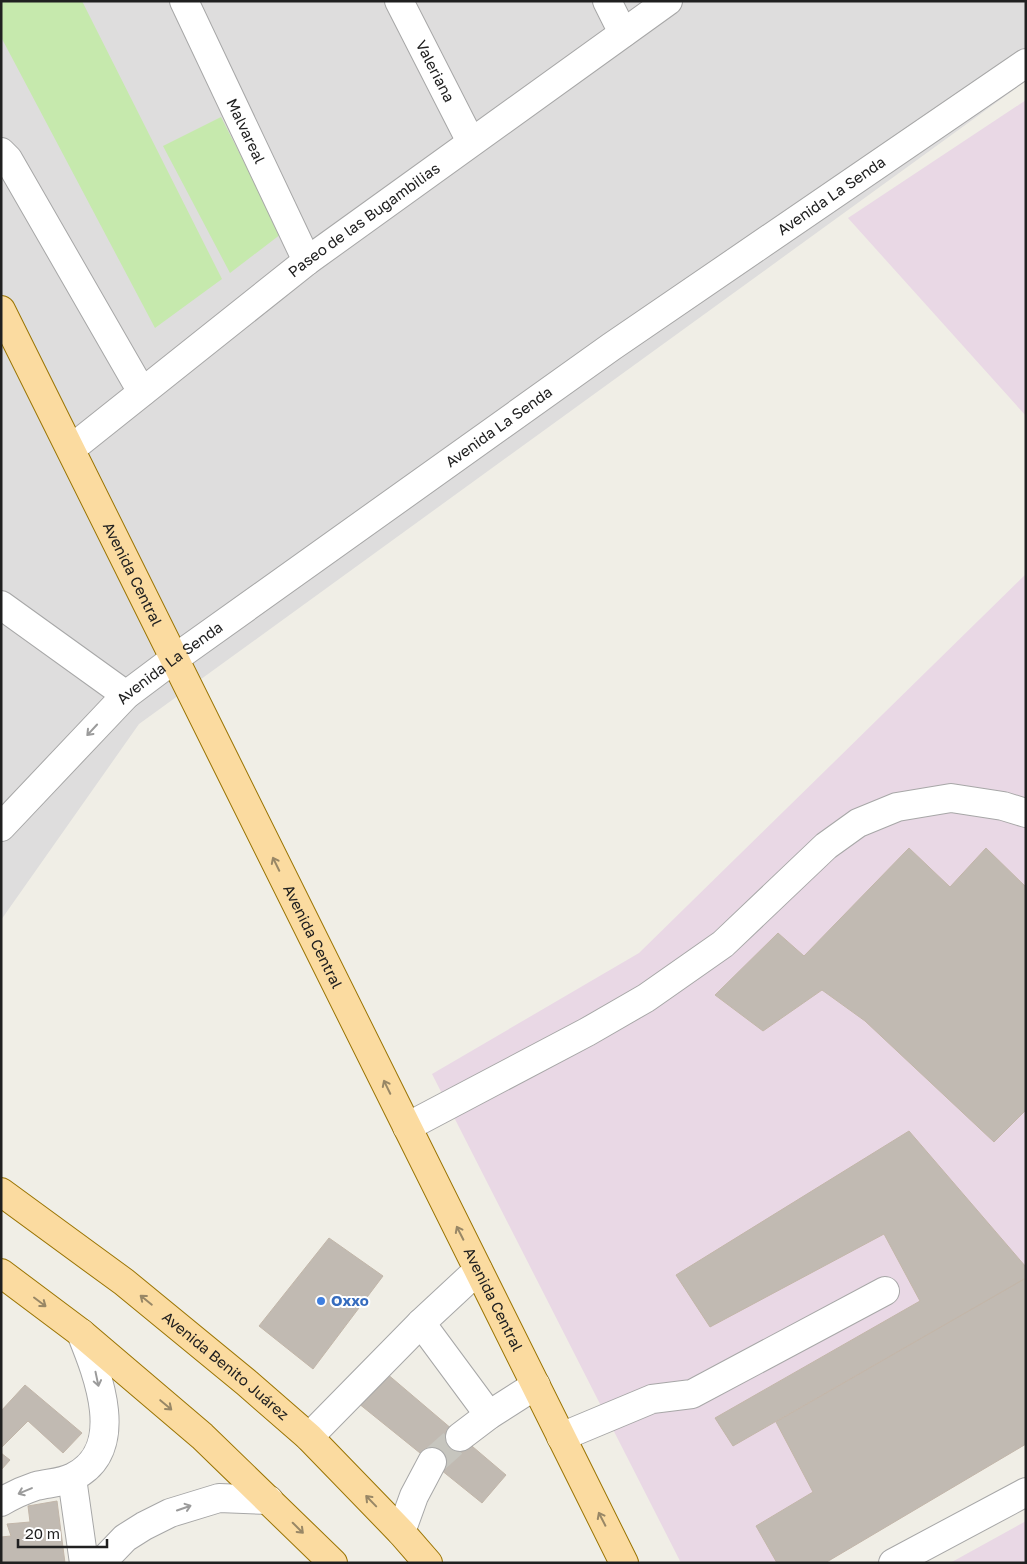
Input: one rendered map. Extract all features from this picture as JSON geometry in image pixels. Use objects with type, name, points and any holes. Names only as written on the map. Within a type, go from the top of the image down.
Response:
[{"type":"main road","name":"Avenida Central","points":[[1,310],[624,1563]]},
{"type":"main road","name":"Avenida Benito Juárez","points":[[1,1192],[124,1282],[247,1383],[309,1437],[401,1532],[428,1563]]},
{"type":"main road","points":[[1,1216],[44,1224]]},
{"type":"main road","points":[[1,1273],[81,1333],[202,1436],[333,1563]]},
{"type":"street","name":"Malvareal","points":[[184,1],[307,260]]},
{"type":"street","name":"Valeriana","points":[[399,1],[471,142]]},
{"type":"street","points":[[607,1],[622,33]]},
{"type":"street","name":"Paseo de las Bugambilias","points":[[71,449],[307,260],[668,1]]},
{"type":"street","name":"Avenida La Senda","points":[[1,827],[126,695],[174,659],[611,346],[1026,63]]},
{"type":"street","points":[[1,152],[8,159],[142,392]]},
{"type":"street","points":[[1,606],[126,695]]},
{"type":"street","points":[[407,1127],[587,1032],[646,998],[723,944],[826,846],[858,823],[897,807],[951,798],[1003,806],[1026,813]]},
{"type":"street","points":[[309,1437],[421,1323],[478,1270]]},
{"type":"street","points":[[562,1437],[652,1399],[692,1394],[885,1291]]},
{"type":"street","points":[[421,1323],[489,1415]]},
{"type":"street","points":[[1,1502],[35,1486],[72,1478],[90,1466],[103,1442],[104,1416],[96,1372],[81,1333]]},
{"type":"street","points":[[460,1437],[489,1415],[536,1385]]},
{"type":"street","points":[[401,1532],[414,1496],[432,1462]]},
{"type":"street","points":[[72,1478],[84,1563]]},
{"type":"street","points":[[893,1563],[1026,1492]]},
{"type":"street","points":[[101,1563],[125,1538],[170,1513],[219,1498],[269,1500]]},
{"type":"shaded area","points":[[1,1],[1026,1],[1026,81],[139,724],[1,920]]},
{"type":"shaded area","points":[[1026,100],[1026,416],[848,218]]},
{"type":"shaded area","points":[[1026,574],[1026,1444],[825,1563],[681,1563],[432,1074],[639,953]]},
{"type":"shaded area","points":[[1026,1521],[1026,1563],[950,1563]]},
{"type":"green space","points":[[1,1],[82,1],[222,279],[155,328],[1,37]]},
{"type":"green space","points":[[221,117],[281,234],[230,273],[163,146]]},
{"type":"building","points":[[909,848],[950,887],[986,848],[1026,887],[1026,1110],[994,1142],[865,1021],[822,990],[763,1031],[715,995],[778,933],[804,956]]},
{"type":"building","points":[[909,1131],[1026,1267],[1026,1278],[733,1446],[715,1418],[920,1301],[884,1234],[710,1327],[676,1275]]},
{"type":"building","name":"Oxxo","points":[[329,1238],[383,1276],[313,1369],[259,1326]]},
{"type":"building","points":[[1026,1278],[1026,1444],[825,1563],[777,1563],[756,1526],[813,1492],[776,1422]]},
{"type":"building","points":[[386,1373],[506,1475],[482,1503],[358,1403]]},
{"type":"building","points":[[25,1385],[82,1433],[63,1453],[28,1421],[1,1448],[1,1411]]},
{"type":"building","points":[[1,1453],[10,1460],[1,1470]]},
{"type":"building","points":[[57,1501],[65,1563],[1,1563],[1,1537],[11,1536],[7,1524],[30,1522],[28,1506]]},
{"type":"tunnel","points":[[432,1462],[460,1437]]},
{"type":"place","name":"Oxxo","points":[[321,1301]]}]
